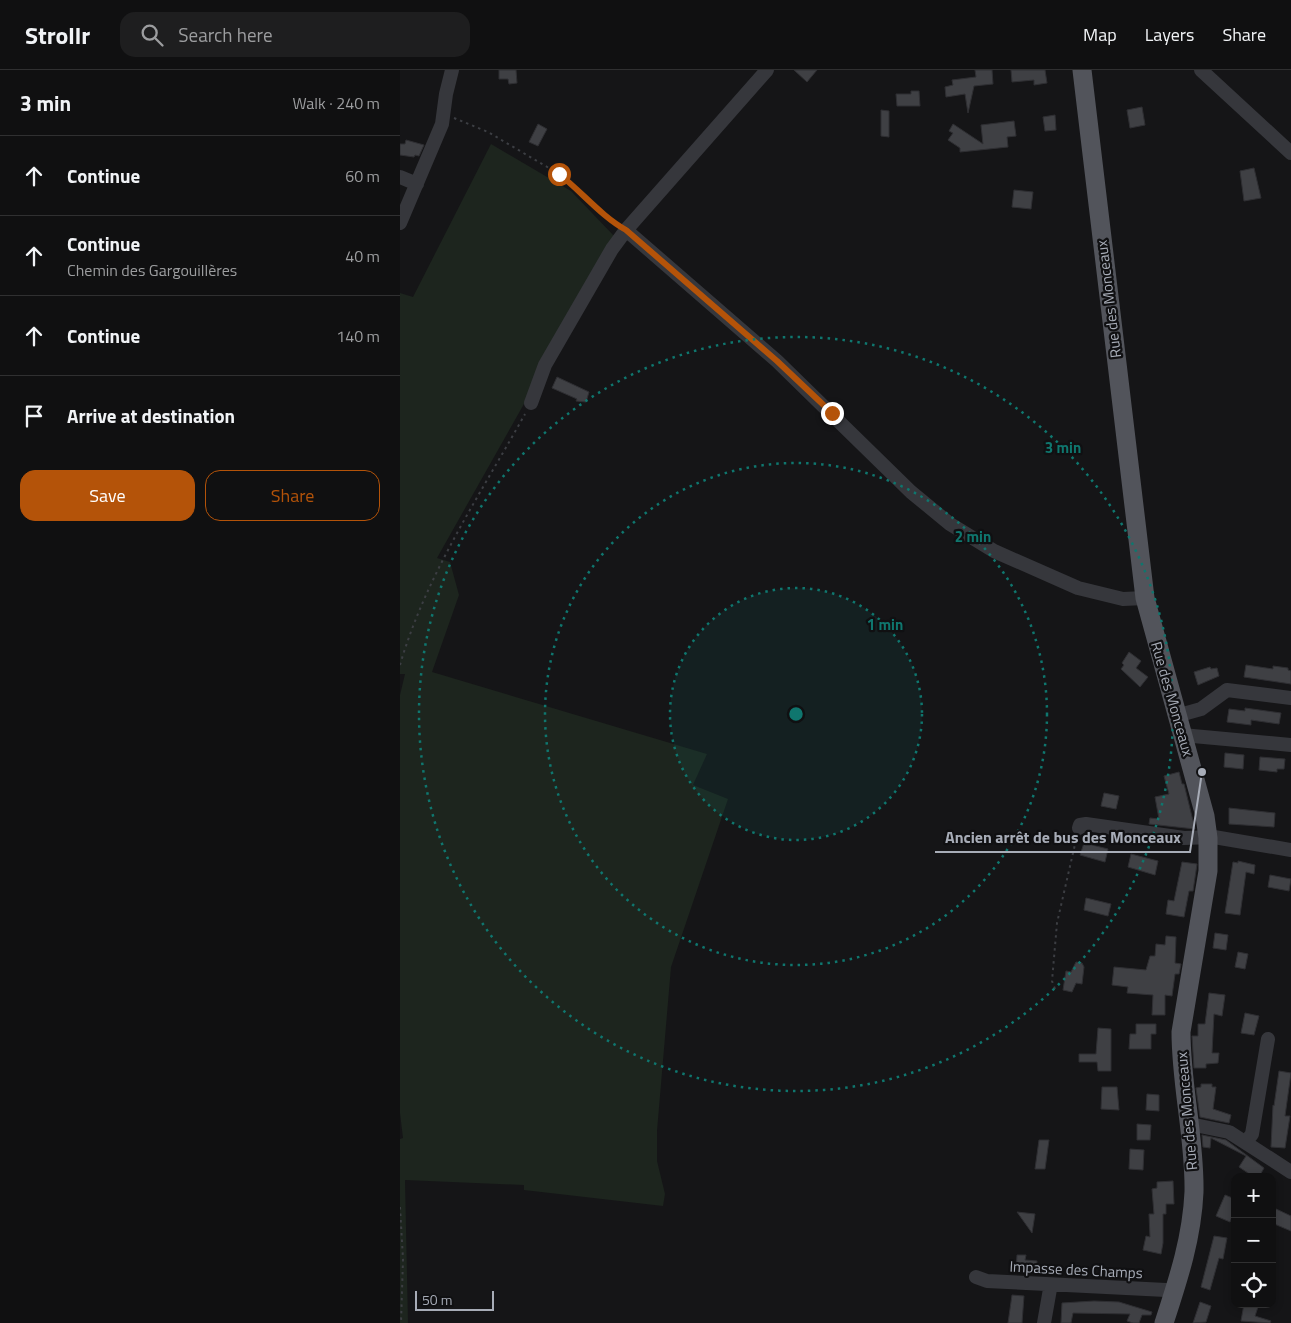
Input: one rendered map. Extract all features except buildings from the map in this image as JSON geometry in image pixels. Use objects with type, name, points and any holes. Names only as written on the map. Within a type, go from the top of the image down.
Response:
[{"type":"main road","name":"Rue des Monceaux","points":[[1082,70],[1145,598],[1205,816],[1208,838],[1208,871],[1181,1032],[1181,1058],[1190,1124],[1193,1170],[1192,1214],[1184,1260],[1164,1323]]},
{"type":"street","points":[[400,223],[437,138],[452,70]]},
{"type":"street","points":[[531,403],[545,364],[608,256],[626,230],[767,70]]},
{"type":"street","points":[[1201,70],[1291,153]]},
{"type":"street","points":[[400,177],[417,184]]},
{"type":"street","points":[[626,230],[777,361],[910,492],[950,524],[1003,555],[1078,588],[1123,599],[1145,598]]},
{"type":"street","points":[[1176,716],[1201,709],[1227,690],[1291,698]]},
{"type":"street","points":[[1182,735],[1291,745]]},
{"type":"street","points":[[1079,828],[1080,825],[1086,824],[1291,850]]},
{"type":"street","points":[[1246,1142],[1252,1134],[1268,1039]]},
{"type":"street","points":[[1190,1124],[1229,1132],[1291,1172]]},
{"type":"street","name":"Impasse des Champs","points":[[976,1277],[987,1281],[1166,1290],[1174,1293]]},
{"type":"street","points":[[1044,1323],[1050,1289]]},
{"type":"path","points":[[443,114],[488,132],[559,174],[579,190],[612,222],[626,230]]},
{"type":"path","points":[[400,665],[410,631],[424,595],[531,403]]},
{"type":"path","points":[[1055,988],[1052,981],[1056,923],[1079,828]]},
{"type":"path","points":[[400,1207],[403,1259],[400,1323]]},
{"type":"shaded area","points":[[491,144],[571,191],[614,236],[529,395],[437,558],[450,562],[459,595],[432,672],[707,754],[693,785],[728,799],[671,967],[657,1131],[657,1161],[665,1194],[663,1206],[524,1190],[524,1185],[405,1180],[408,1323],[400,1323],[400,1139],[403,1138],[400,1113],[400,695],[405,674],[400,674],[400,293],[413,297]]},
{"type":"place","name":"Ancien arrêt de bus des Monceaux","points":[[1202,772]]},
{"type":"route","points":[[559,174],[579,190],[612,222],[626,230],[777,361],[832,413]]}]
